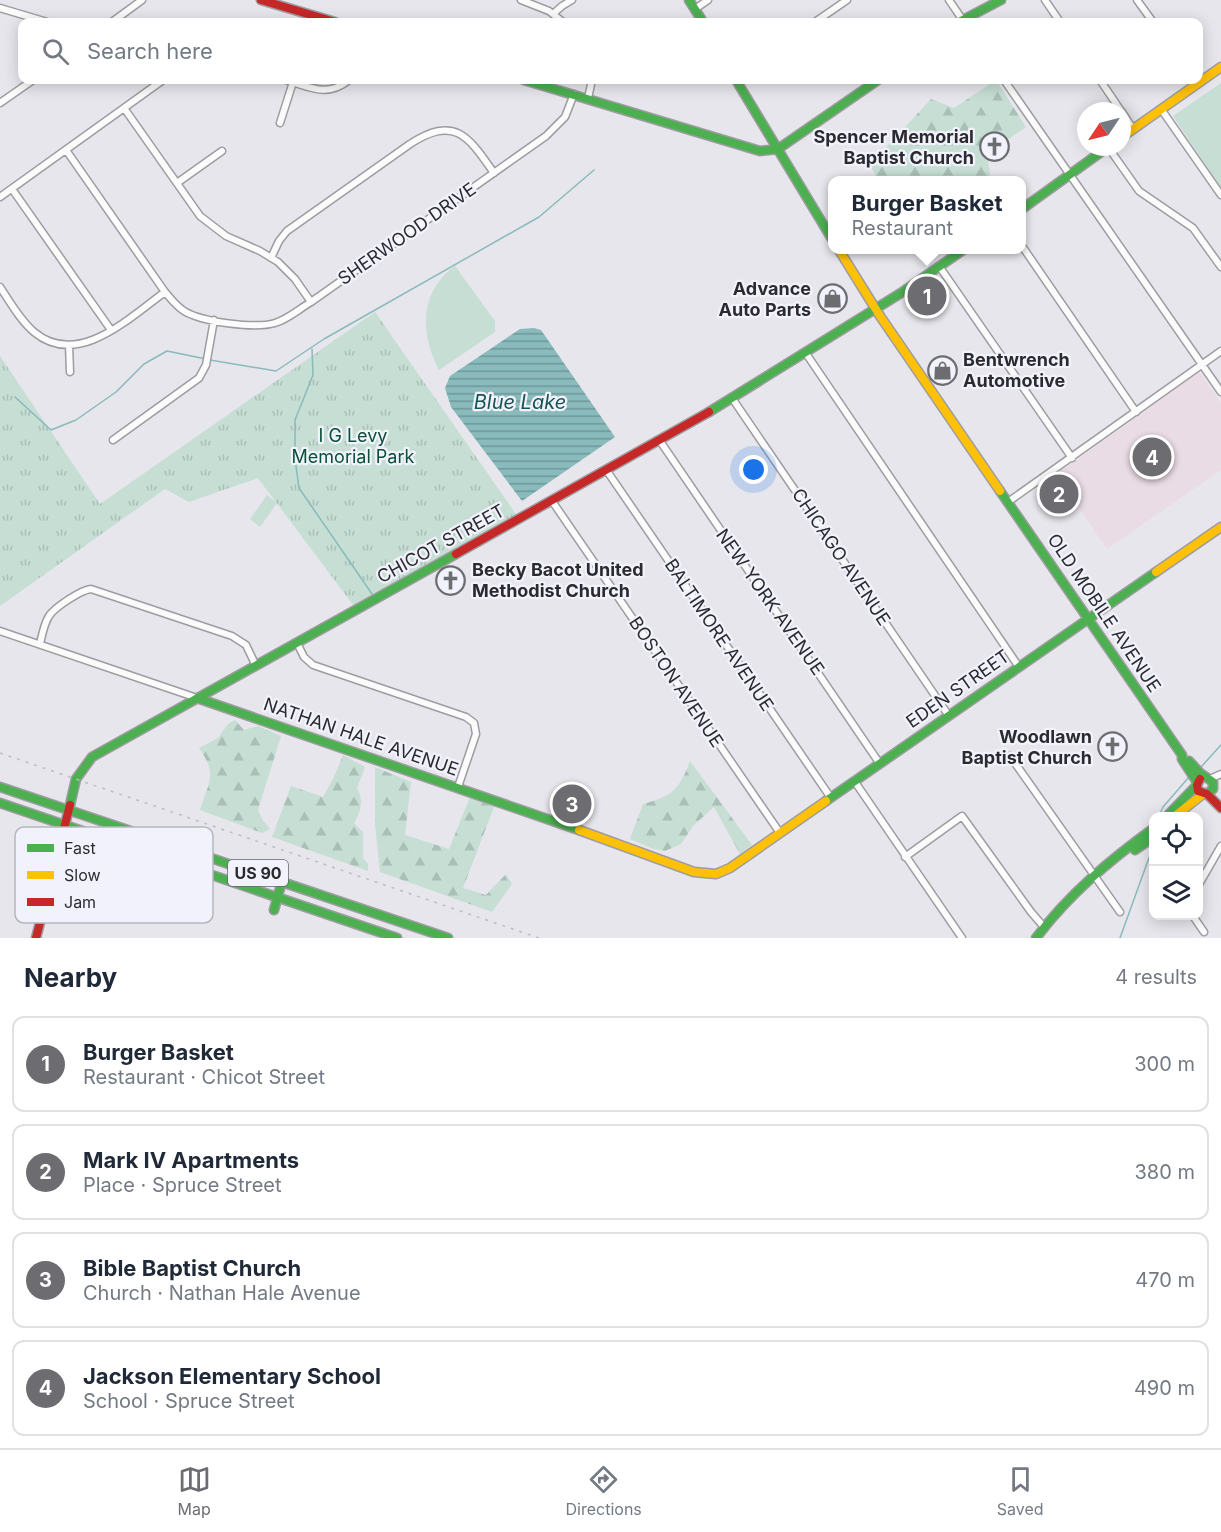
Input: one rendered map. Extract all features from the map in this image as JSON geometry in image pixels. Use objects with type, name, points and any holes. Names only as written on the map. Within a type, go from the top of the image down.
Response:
[{"type":"main road","points":[[261,0],[322,18]]},
{"type":"main road","points":[[689,0],[701,18]]},
{"type":"main road","points":[[969,18],[1000,0]]},
{"type":"main road","points":[[1203,77],[1221,67]]},
{"type":"main road","points":[[538,84],[759,151],[778,149],[872,84]]},
{"type":"main road","points":[[738,84],[828,232]]},
{"type":"main road","points":[[1133,129],[1192,84]]},
{"type":"main road","points":[[1026,205],[1095,156]]},
{"type":"main road","name":"OLD MOBILE AVENUE","points":[[842,254],[876,309],[1182,755],[1221,800]]},
{"type":"main road","name":"CHICOT STREET","points":[[64,825],[76,779],[86,762],[104,750],[660,441],[876,309],[956,254]]},
{"type":"main road","name":"EDEN STREET","points":[[711,875],[730,868],[1221,527]]},
{"type":"main road","name":"NATHAN HALE AVENUE","points":[[197,698],[458,787],[685,868],[711,875]]},
{"type":"main road","name":"OLD MOBILE AVENUE","points":[[1182,755],[1182,759],[1197,784],[1198,791],[1211,786]]},
{"type":"main road","points":[[1171,812],[1201,778],[1211,786],[1180,812]]},
{"type":"main road","name":"OLD MOBILE AVENUE","points":[[1211,786],[1221,808]]},
{"type":"main road","name":"US 90","points":[[0,787],[121,827]]},
{"type":"main road","name":"US 90","points":[[0,803],[70,827]]},
{"type":"main road","points":[[1036,938],[1063,904],[1105,868],[1108,862],[1149,832]]},
{"type":"main road","points":[[1105,868],[1111,868],[1149,841]]},
{"type":"main road","name":"US 90","points":[[213,858],[448,938]]},
{"type":"main road","name":"US 90","points":[[213,876],[397,938]]},
{"type":"main road","points":[[274,910],[282,881]]},
{"type":"main road","name":"CHICOT STREET","points":[[36,938],[40,923]]},
{"type":"street","points":[[117,18],[142,0]]},
{"type":"street","points":[[521,0],[541,7],[558,18]]},
{"type":"street","points":[[553,14],[572,0]]},
{"type":"street","points":[[695,9],[708,0]]},
{"type":"street","points":[[821,18],[847,0]]},
{"type":"street","points":[[949,0],[960,18]]},
{"type":"street","points":[[1045,0],[1057,18]]},
{"type":"street","points":[[1137,0],[1150,18]]},
{"type":"street","points":[[0,8],[34,18]]},
{"type":"street","points":[[0,103],[27,84]]},
{"type":"street","points":[[0,197],[157,84]]},
{"type":"street","points":[[280,123],[288,84]]},
{"type":"street","points":[[301,84],[326,90],[336,89],[343,84]]},
{"type":"street","points":[[588,98],[591,84]]},
{"type":"street","points":[[1007,84],[1221,392]]},
{"type":"street","points":[[1103,84],[1115,102]]},
{"type":"street","name":"SHERWOOD DRIVE","points":[[66,150],[165,292],[184,311],[214,320],[247,325],[266,325],[281,320],[311,302],[553,131],[565,117],[574,94]]},
{"type":"street","points":[[124,108],[200,216],[216,230],[271,258],[295,279],[311,302]]},
{"type":"street","points":[[1161,109],[1221,195]]},
{"type":"street","points":[[271,258],[279,240],[287,231],[429,133],[442,130],[463,135],[474,144],[494,173]]},
{"type":"street","points":[[177,183],[222,151]]},
{"type":"street","points":[[1114,156],[1139,191],[1193,228],[1221,267]]},
{"type":"street","points":[[12,189],[111,330]]},
{"type":"street","points":[[1026,252],[1137,412]]},
{"type":"street","points":[[939,266],[1072,458]]},
{"type":"street","points":[[0,287],[31,330],[52,342],[69,345],[85,344],[111,330],[165,292]]},
{"type":"street","points":[[113,440],[199,378],[206,365],[214,320]]},
{"type":"street","points":[[69,345],[70,372]]},
{"type":"street","points":[[1008,502],[1221,351]]},
{"type":"street","points":[[805,352],[1019,667]]},
{"type":"street","name":"CHICAGO AVENUE","points":[[732,398],[949,716]]},
{"type":"street","name":"NEW YORK AVENUE","points":[[660,441],[880,764]]},
{"type":"street","name":"BALTIMORE AVENUE","points":[[607,471],[831,798]]},
{"type":"street","name":"BOSTON AVENUE","points":[[552,501],[780,833]]},
{"type":"street","points":[[40,644],[52,612],[79,592],[91,589],[232,636],[246,645],[256,666]]},
{"type":"street","name":"NATHAN HALE AVENUE","points":[[0,631],[197,698]]},
{"type":"street","points":[[297,643],[304,657],[313,665],[466,717],[476,725],[474,742],[458,787]]},
{"type":"street","points":[[1010,756],[1120,912]]},
{"type":"street","points":[[1211,786],[1221,774]]},
{"type":"street","points":[[855,782],[962,938]]},
{"type":"street","points":[[905,857],[962,816],[1036,920],[1044,927]]},
{"type":"street","points":[[1203,877],[1221,846]]},
{"type":"street","points":[[1196,920],[1204,932]]},
{"type":"shaded area","points":[[1199,372],[1221,403],[1221,470],[1107,549],[1056,474]]},
{"type":"green space","points":[[1221,83],[1221,188],[1173,116]]},
{"type":"green space","points":[[990,84],[999,84],[1026,127],[987,154],[990,175],[988,176],[876,176],[870,165],[931,99],[954,108]]},
{"type":"green space","points":[[455,266],[495,321],[495,332],[439,370],[428,342],[426,314],[435,288],[443,276]]},
{"type":"green space","name":"I G Levy Memorial Park","points":[[375,312],[518,517],[353,605],[258,478],[189,502],[165,489],[0,606],[0,356],[100,504]]},
{"type":"green space","points":[[267,495],[277,503],[260,527],[250,519]]},
{"type":"green space","points":[[235,720],[244,730],[258,726],[281,736],[258,810],[270,829],[262,833],[200,810],[209,785],[210,772],[199,748],[218,738],[228,724]]},
{"type":"green space","points":[[343,755],[365,767],[357,788],[361,806],[354,823],[363,832],[363,858],[368,864],[368,871],[272,837],[291,786],[323,797]]},
{"type":"green space","points":[[690,761],[752,845],[740,854],[714,807],[693,826],[681,844],[665,851],[653,849],[630,839],[643,804],[668,795],[674,790]]},
{"type":"green space","points":[[375,767],[411,782],[405,835],[449,849],[470,797],[494,807],[463,888],[486,895],[506,874],[512,884],[492,912],[380,872],[375,824]]},
{"type":"water","name":"Blue Lake","points":[[520,329],[541,330],[615,437],[522,501],[451,407],[445,388],[450,376]]},
{"type":"waterway","points":[[210,360],[276,371],[324,339],[539,217],[594,170]]},
{"type":"waterway","points":[[312,349],[313,375],[295,420],[295,459],[299,488],[372,594]]},
{"type":"waterway","points":[[15,397],[51,430],[76,420],[116,392],[144,364],[167,351],[206,359]]},
{"type":"waterway","points":[[1201,767],[1221,745]]},
{"type":"waterway","points":[[1161,812],[1189,777]]},
{"type":"waterway","points":[[1120,938],[1149,858]]},
{"type":"railway","points":[[0,753],[539,938]]},
{"type":"traffic: fast","points":[[689,0],[700,18]]},
{"type":"traffic: fast","points":[[967,18],[1001,0]]},
{"type":"traffic: fast","points":[[537,84],[760,151],[778,149],[872,84]]},
{"type":"traffic: fast","points":[[738,84],[828,232]]},
{"type":"traffic: fast","points":[[1026,206],[1096,156]]},
{"type":"traffic: fast","points":[[709,412],[901,293],[957,254]]},
{"type":"traffic: fast","points":[[1000,491],[1182,755],[1182,759],[1197,782]]},
{"type":"traffic: fast","points":[[70,805],[76,779],[92,757],[456,554]]},
{"type":"traffic: fast","points":[[826,801],[1156,572]]},
{"type":"traffic: fast","points":[[197,698],[579,830]]},
{"type":"traffic: fast","points":[[1189,761],[1213,782],[1213,789],[1207,794]]},
{"type":"traffic: fast","points":[[1171,812],[1197,785]]},
{"type":"traffic: fast","points":[[0,787],[119,827]]},
{"type":"traffic: fast","points":[[0,803],[71,827]]},
{"type":"traffic: fast","points":[[1036,938],[1062,907],[1091,879],[1149,832]]},
{"type":"traffic: fast","points":[[1135,850],[1149,840]]},
{"type":"traffic: fast","points":[[213,859],[448,938]]},
{"type":"traffic: fast","points":[[213,875],[397,938]]},
{"type":"traffic: fast","points":[[274,910],[282,881]]},
{"type":"traffic: slow","points":[[1203,80],[1221,67]]},
{"type":"traffic: slow","points":[[1131,131],[1197,84]]},
{"type":"traffic: slow","points":[[841,254],[880,316],[1000,491]]},
{"type":"traffic: slow","points":[[1156,572],[1221,527]]},
{"type":"traffic: slow","points":[[1180,812],[1203,794]]},
{"type":"traffic: slow","points":[[579,830],[694,872],[716,874],[730,868],[826,801]]},
{"type":"traffic: jam","points":[[261,0],[322,18]]},
{"type":"traffic: jam","points":[[456,554],[709,412]]},
{"type":"traffic: jam","points":[[1200,779],[1197,785],[1198,791],[1207,794],[1221,808]]},
{"type":"traffic: jam","points":[[64,827],[70,805]]},
{"type":"traffic: jam","points":[[36,938],[40,923]]},
{"type":"place","name":"Spencer Memorial Baptist Church","points":[[995,147]]},
{"type":"place","name":"Burger Basket","points":[[927,296]]},
{"type":"place","name":"Advance Auto Parts","points":[[832,299]]},
{"type":"place","name":"Bentwrench Automotive","points":[[942,370]]},
{"type":"place","name":"Jackson Elementary School","points":[[1152,457]]},
{"type":"place","name":"Mark IV Apartments","points":[[1059,494]]},
{"type":"place","name":"Becky Bacot United Methodist Church","points":[[451,580]]},
{"type":"place","name":"Woodlawn Baptist Church","points":[[1113,747]]},
{"type":"place","name":"Bible Baptist Church","points":[[572,804]]}]
